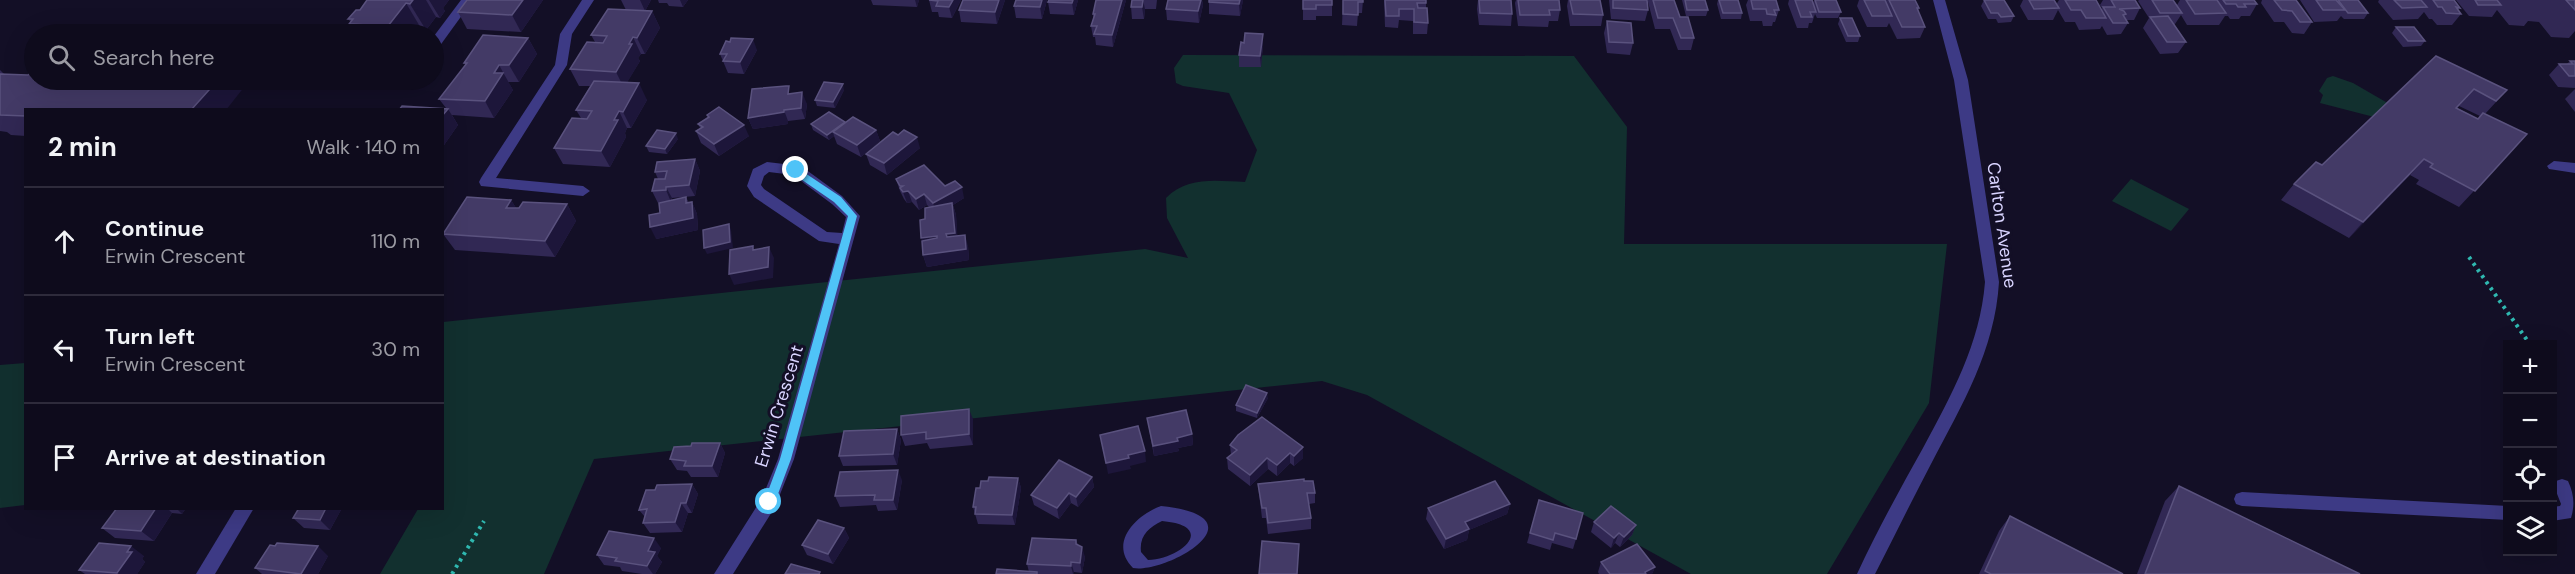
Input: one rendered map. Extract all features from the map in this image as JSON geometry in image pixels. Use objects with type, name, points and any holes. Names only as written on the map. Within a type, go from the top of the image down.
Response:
[{"type":"street","points":[[444,31],[467,0]]},
{"type":"street","points":[[583,191],[486,183],[561,65],[566,34],[588,0]]},
{"type":"street","name":"Carlton Avenue","points":[[1866,574],[1970,375],[1986,333],[1992,306],[1992,282],[1961,80],[1939,0]]},
{"type":"street","points":[[2554,166],[2575,168]]},
{"type":"street","name":"Erwin Crescent","points":[[723,574],[769,502],[786,459],[848,239],[853,216],[837,200],[796,170],[767,167],[758,173],[754,186],[759,194],[824,237],[848,239]]},
{"type":"street","points":[[2557,514],[2565,513],[2570,504],[2562,486]]},
{"type":"street","points":[[2242,499],[2503,513]]},
{"type":"street","points":[[205,574],[245,510]]},
{"type":"path","points":[[2469,257],[2527,340]]},
{"type":"path","points":[[452,574],[484,521]]},
{"type":"green space","points":[[1183,55],[1574,56],[1627,127],[1624,244],[1947,244],[1929,403],[1827,574],[1691,574],[1367,395],[1322,381],[594,459],[544,574],[380,574],[417,510],[444,510],[444,322],[1145,249],[1188,258],[1167,218],[1166,198],[1193,183],[1203,181],[1245,182],[1257,150],[1229,93],[1176,83],[1174,68]]},
{"type":"green space","points":[[2333,76],[2353,83],[2391,105],[2378,118],[2320,103],[2323,95],[2319,91],[2327,78]]},
{"type":"green space","points":[[2131,179],[2189,209],[2171,231],[2112,201]]},
{"type":"green space","points":[[24,363],[24,505],[0,508],[0,365]]},
{"type":"building","points":[[367,0],[413,0],[410,4],[406,3],[390,24],[349,24],[353,19],[348,19],[356,10],[360,10]]},
{"type":"building","points":[[467,0],[523,0],[512,15],[458,12]]},
{"type":"building","points":[[929,0],[953,0],[949,7],[936,6],[938,1]]},
{"type":"building","points":[[963,0],[999,0],[995,12],[959,10]]},
{"type":"building","points":[[1016,0],[1042,0],[1040,7],[1014,6]]},
{"type":"building","points":[[1049,0],[1073,0],[1072,3],[1048,2]]},
{"type":"building","points":[[1096,0],[1122,0],[1112,35],[1094,34],[1097,26],[1091,26]]},
{"type":"building","points":[[1132,0],[1143,0],[1142,7],[1131,7]]},
{"type":"building","points":[[1168,0],[1201,0],[1198,11],[1166,9]]},
{"type":"building","points":[[1209,0],[1240,0],[1239,4],[1209,2]]},
{"type":"building","points":[[1303,0],[1332,0],[1332,5],[1316,5],[1316,9],[1303,9]]},
{"type":"building","points":[[1343,0],[1363,0],[1363,2],[1358,2],[1358,15],[1343,14]]},
{"type":"building","points":[[1385,0],[1426,0],[1426,3],[1417,3],[1418,8],[1427,8],[1428,23],[1414,22],[1414,9],[1399,9],[1399,16],[1386,16]]},
{"type":"building","points":[[1479,0],[1511,0],[1512,14],[1480,13]]},
{"type":"building","points":[[1518,0],[1559,0],[1560,10],[1549,10],[1550,15],[1520,15]]},
{"type":"building","points":[[1570,0],[1600,0],[1603,15],[1573,14]]},
{"type":"building","points":[[1613,0],[1647,0],[1648,10],[1613,8]]},
{"type":"building","points":[[1653,0],[1674,0],[1680,17],[1688,17],[1694,38],[1681,38],[1673,18],[1658,18]]},
{"type":"building","points":[[1685,0],[1705,0],[1708,10],[1687,10]]},
{"type":"building","points":[[1719,0],[1738,0],[1742,13],[1723,13]]},
{"type":"building","points":[[1751,0],[1776,0],[1779,10],[1774,10],[1776,15],[1767,14],[1766,9],[1753,9]]},
{"type":"building","points":[[1795,0],[1812,0],[1816,12],[1810,12],[1812,17],[1801,17]]},
{"type":"building","points":[[1815,0],[1836,0],[1841,12],[1819,12]]},
{"type":"building","points":[[1864,0],[1885,0],[1892,16],[1872,16]]},
{"type":"building","points":[[1889,0],[1915,0],[1925,27],[1902,27]]},
{"type":"building","points":[[1984,0],[2004,0],[2014,16],[2001,17],[1998,13],[1991,13]]},
{"type":"building","points":[[2029,0],[2054,0],[2059,8],[2034,9]]},
{"type":"building","points":[[2065,0],[2096,0],[2106,18],[2086,18],[2081,10],[2071,10]]},
{"type":"building","points":[[2111,0],[2135,0],[2140,8],[2119,9],[2126,14],[2123,15],[2128,23],[2113,23],[2103,7],[2115,7]]},
{"type":"building","points":[[2152,0],[2173,0],[2182,13],[2160,13]]},
{"type":"building","points":[[2186,0],[2217,0],[2226,13],[2195,14]]},
{"type":"building","points":[[2223,0],[2254,0],[2257,4],[2244,4],[2246,7],[2238,7],[2236,4],[2226,4]]},
{"type":"building","points":[[2274,0],[2296,0],[2312,22],[2300,22],[2292,11],[2282,10]]},
{"type":"building","points":[[2316,0],[2336,0],[2345,10],[2323,10]]},
{"type":"building","points":[[2338,0],[2358,0],[2368,13],[2348,13]]},
{"type":"building","points":[[2394,0],[2421,0],[2427,7],[2402,8]]},
{"type":"building","points":[[2433,0],[2454,0],[2461,14],[2446,13]]},
{"type":"building","points":[[2475,0],[2497,0],[2501,5],[2478,5]]},
{"type":"building","points":[[2566,0],[2575,0],[2575,10]]},
{"type":"building","points":[[608,9],[652,11],[637,38],[633,37],[629,44],[632,44],[616,72],[570,69],[587,42],[603,43],[607,36],[591,35]]},
{"type":"building","points":[[2168,16],[2186,42],[2167,42],[2150,17]]},
{"type":"building","points":[[1840,18],[1852,18],[1860,36],[1848,36]]},
{"type":"building","points":[[1607,21],[1631,23],[1633,43],[1609,42]]},
{"type":"building","points":[[2396,27],[2414,27],[2425,41],[2408,41]]},
{"type":"building","points":[[1245,33],[1263,34],[1260,56],[1239,55]]},
{"type":"building","points":[[483,35],[528,38],[509,65],[499,65],[494,73],[503,73],[485,101],[439,99],[467,63],[464,63]]},
{"type":"building","points":[[731,38],[753,39],[740,62],[723,61],[727,54],[720,54],[726,41],[730,42]]},
{"type":"building","points":[[2436,56],[2507,90],[2496,101],[2474,89],[2456,108],[2478,119],[2483,113],[2527,134],[2475,191],[2430,167],[2433,164],[2424,159],[2363,222],[2294,184],[2316,162],[2322,165]]},
{"type":"building","points":[[2570,61],[2575,61],[2575,76],[2569,76],[2559,64],[2573,64]]},
{"type":"building","points":[[0,74],[24,75],[24,90],[209,90],[193,108],[24,108],[24,116],[0,115]]},
{"type":"building","points":[[594,81],[639,83],[623,112],[619,111],[614,120],[618,120],[601,151],[554,148],[572,118],[587,119],[592,111],[576,110]]},
{"type":"building","points":[[824,82],[843,84],[833,102],[815,100]]},
{"type":"building","points":[[789,86],[788,94],[802,92],[801,108],[748,118],[752,89]]},
{"type":"building","points":[[402,106],[433,108],[400,108]]},
{"type":"building","points":[[719,107],[744,125],[714,144],[696,131],[703,127],[698,124]]},
{"type":"building","points":[[829,112],[845,122],[827,135],[811,124]]},
{"type":"building","points":[[853,117],[876,130],[857,145],[833,132]]},
{"type":"building","points":[[657,130],[676,133],[665,149],[646,146]]},
{"type":"building","points":[[904,130],[917,137],[884,163],[866,154],[893,132],[898,135]]},
{"type":"building","points":[[695,159],[689,185],[652,191],[655,179],[665,179],[667,171],[655,172],[657,162]]},
{"type":"building","points":[[924,165],[945,186],[955,181],[962,187],[933,203],[924,194],[916,199],[908,191],[903,192],[900,188],[903,186],[900,186],[896,179]]},
{"type":"building","points":[[467,197],[511,200],[506,208],[519,208],[523,202],[567,204],[545,241],[444,232]]},
{"type":"building","points":[[686,197],[686,203],[692,202],[693,218],[650,227],[649,215],[660,213],[659,203]]},
{"type":"building","points":[[952,203],[955,233],[946,234],[947,237],[965,235],[966,249],[923,255],[922,241],[937,238],[937,236],[921,238],[920,220],[925,219],[925,208]]},
{"type":"building","points":[[729,224],[730,242],[704,248],[703,230]]},
{"type":"building","points":[[753,246],[753,250],[769,247],[768,267],[729,274],[730,250]]},
{"type":"building","points":[[1246,385],[1267,393],[1257,413],[1236,405]]},
{"type":"building","points":[[969,409],[969,434],[926,439],[926,432],[901,435],[901,416]]},
{"type":"building","points":[[1186,410],[1192,434],[1177,438],[1178,441],[1153,446],[1147,418]]},
{"type":"building","points":[[1262,417],[1303,447],[1294,456],[1290,453],[1277,465],[1267,458],[1250,475],[1227,458],[1237,450],[1230,445],[1238,435]]},
{"type":"building","points":[[1138,426],[1145,451],[1128,455],[1129,458],[1106,463],[1100,435]]},
{"type":"building","points":[[897,429],[893,454],[839,456],[844,431]]},
{"type":"building","points":[[692,443],[720,443],[712,466],[684,466],[686,461],[670,459],[674,447],[691,446]]},
{"type":"building","points":[[1059,460],[1092,477],[1076,497],[1069,493],[1057,508],[1031,495]]},
{"type":"building","points":[[898,470],[893,500],[874,500],[875,495],[835,496],[840,472]]},
{"type":"building","points":[[989,477],[1018,478],[1012,515],[975,514],[976,507],[973,507],[976,488],[980,488],[981,481],[988,481]]},
{"type":"building","points":[[1304,479],[1304,481],[1313,481],[1315,493],[1307,493],[1311,518],[1268,523],[1266,508],[1262,508],[1258,484]]},
{"type":"building","points":[[1495,481],[1510,504],[1465,522],[1469,529],[1446,539],[1428,508]]},
{"type":"building","points":[[692,484],[686,503],[681,503],[675,522],[643,523],[647,509],[639,510],[646,490],[655,490],[657,485]]},
{"type":"building","points":[[2179,486],[2360,574],[2145,574]]},
{"type":"building","points":[[1539,500],[1583,513],[1576,539],[1555,533],[1553,540],[1530,533]]},
{"type":"building","points":[[1611,506],[1636,525],[1624,537],[1619,533],[1614,538],[1594,522]]},
{"type":"building","points":[[116,510],[155,510],[141,531],[102,528]]},
{"type":"building","points":[[298,510],[325,510],[320,520],[293,518]]},
{"type":"building","points":[[2010,516],[2123,574],[1991,574],[1985,571]]},
{"type":"building","points":[[818,520],[844,528],[828,554],[802,545]]},
{"type":"building","points":[[609,531],[654,538],[648,551],[655,552],[647,566],[615,561],[617,558],[597,555]]},
{"type":"building","points":[[1032,538],[1076,540],[1076,544],[1082,547],[1080,563],[1071,562],[1071,566],[1027,564]]},
{"type":"building","points":[[1262,541],[1299,544],[1297,574],[1259,574]]},
{"type":"building","points":[[99,543],[131,546],[127,552],[132,552],[117,573],[79,570]]},
{"type":"building","points":[[277,543],[318,546],[301,574],[255,568],[270,545],[275,546]]},
{"type":"building","points":[[1637,544],[1655,567],[1645,572],[1646,574],[1610,574],[1601,562]]},
{"type":"building","points":[[791,564],[820,572],[819,574],[785,574]]},
{"type":"building","points":[[997,569],[1037,572],[1037,574],[996,574]]},
{"type":"route","points":[[769,502],[786,459],[853,216],[837,200],[796,170]]}]
